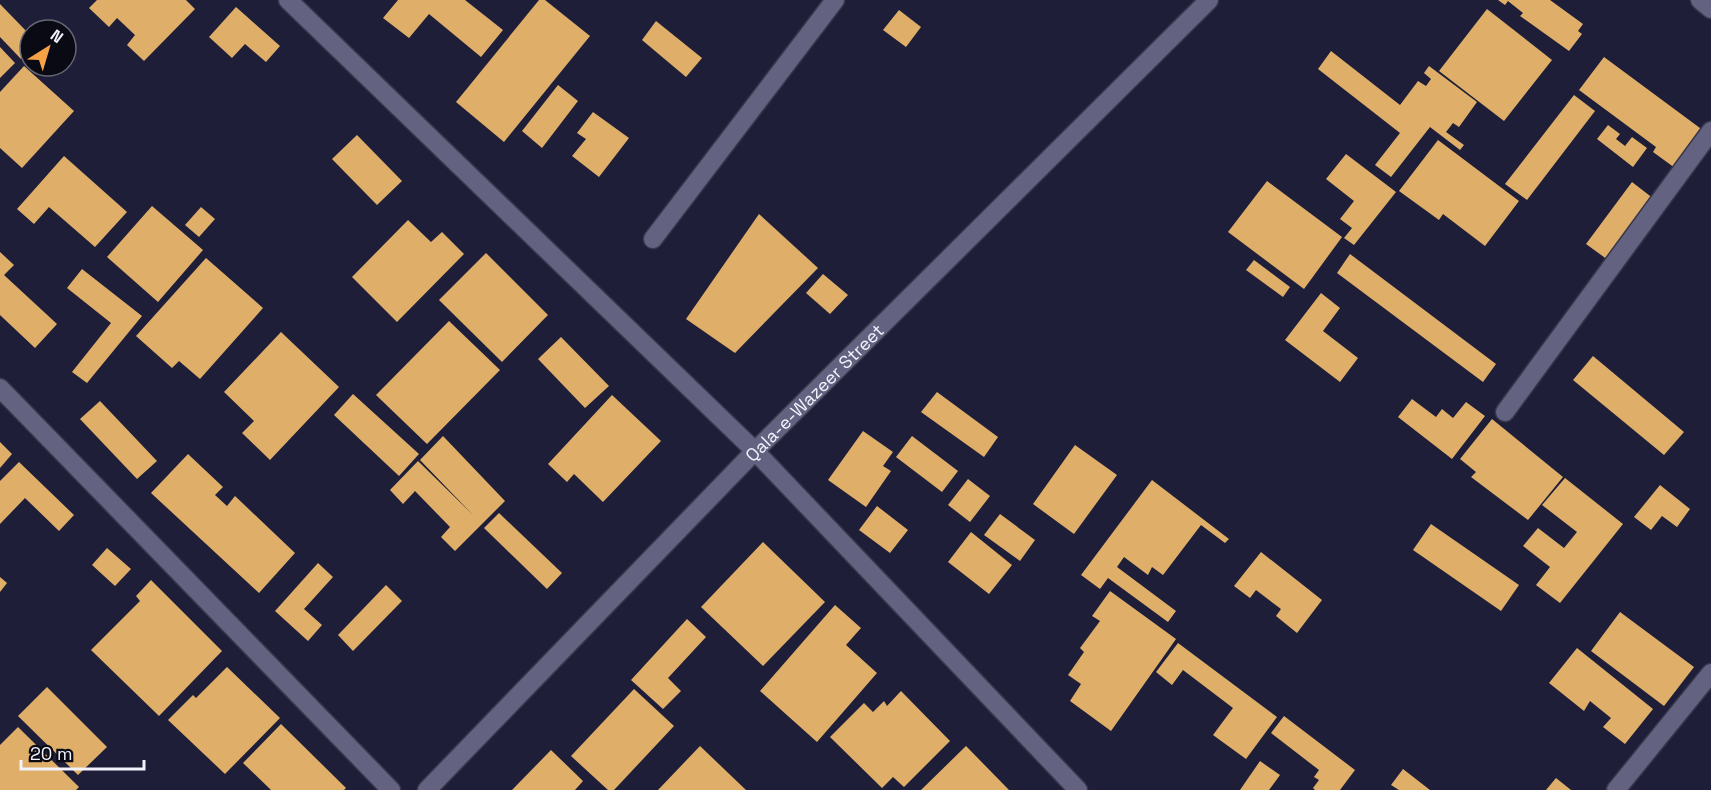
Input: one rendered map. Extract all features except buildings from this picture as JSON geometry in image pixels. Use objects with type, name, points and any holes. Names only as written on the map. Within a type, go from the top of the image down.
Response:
[{"type":"street","points":[[288,0],[755,450],[1078,790]]},
{"type":"street","points":[[653,239],[835,0]]},
{"type":"street","name":"Qala-e-Wazeer Street","points":[[426,790],[755,450],[1209,0]]},
{"type":"street","points":[[1700,0],[1711,9]]},
{"type":"street","points":[[1505,412],[1711,131]]},
{"type":"street","points":[[0,388],[391,790]]},
{"type":"street","points":[[1616,790],[1711,673]]}]
